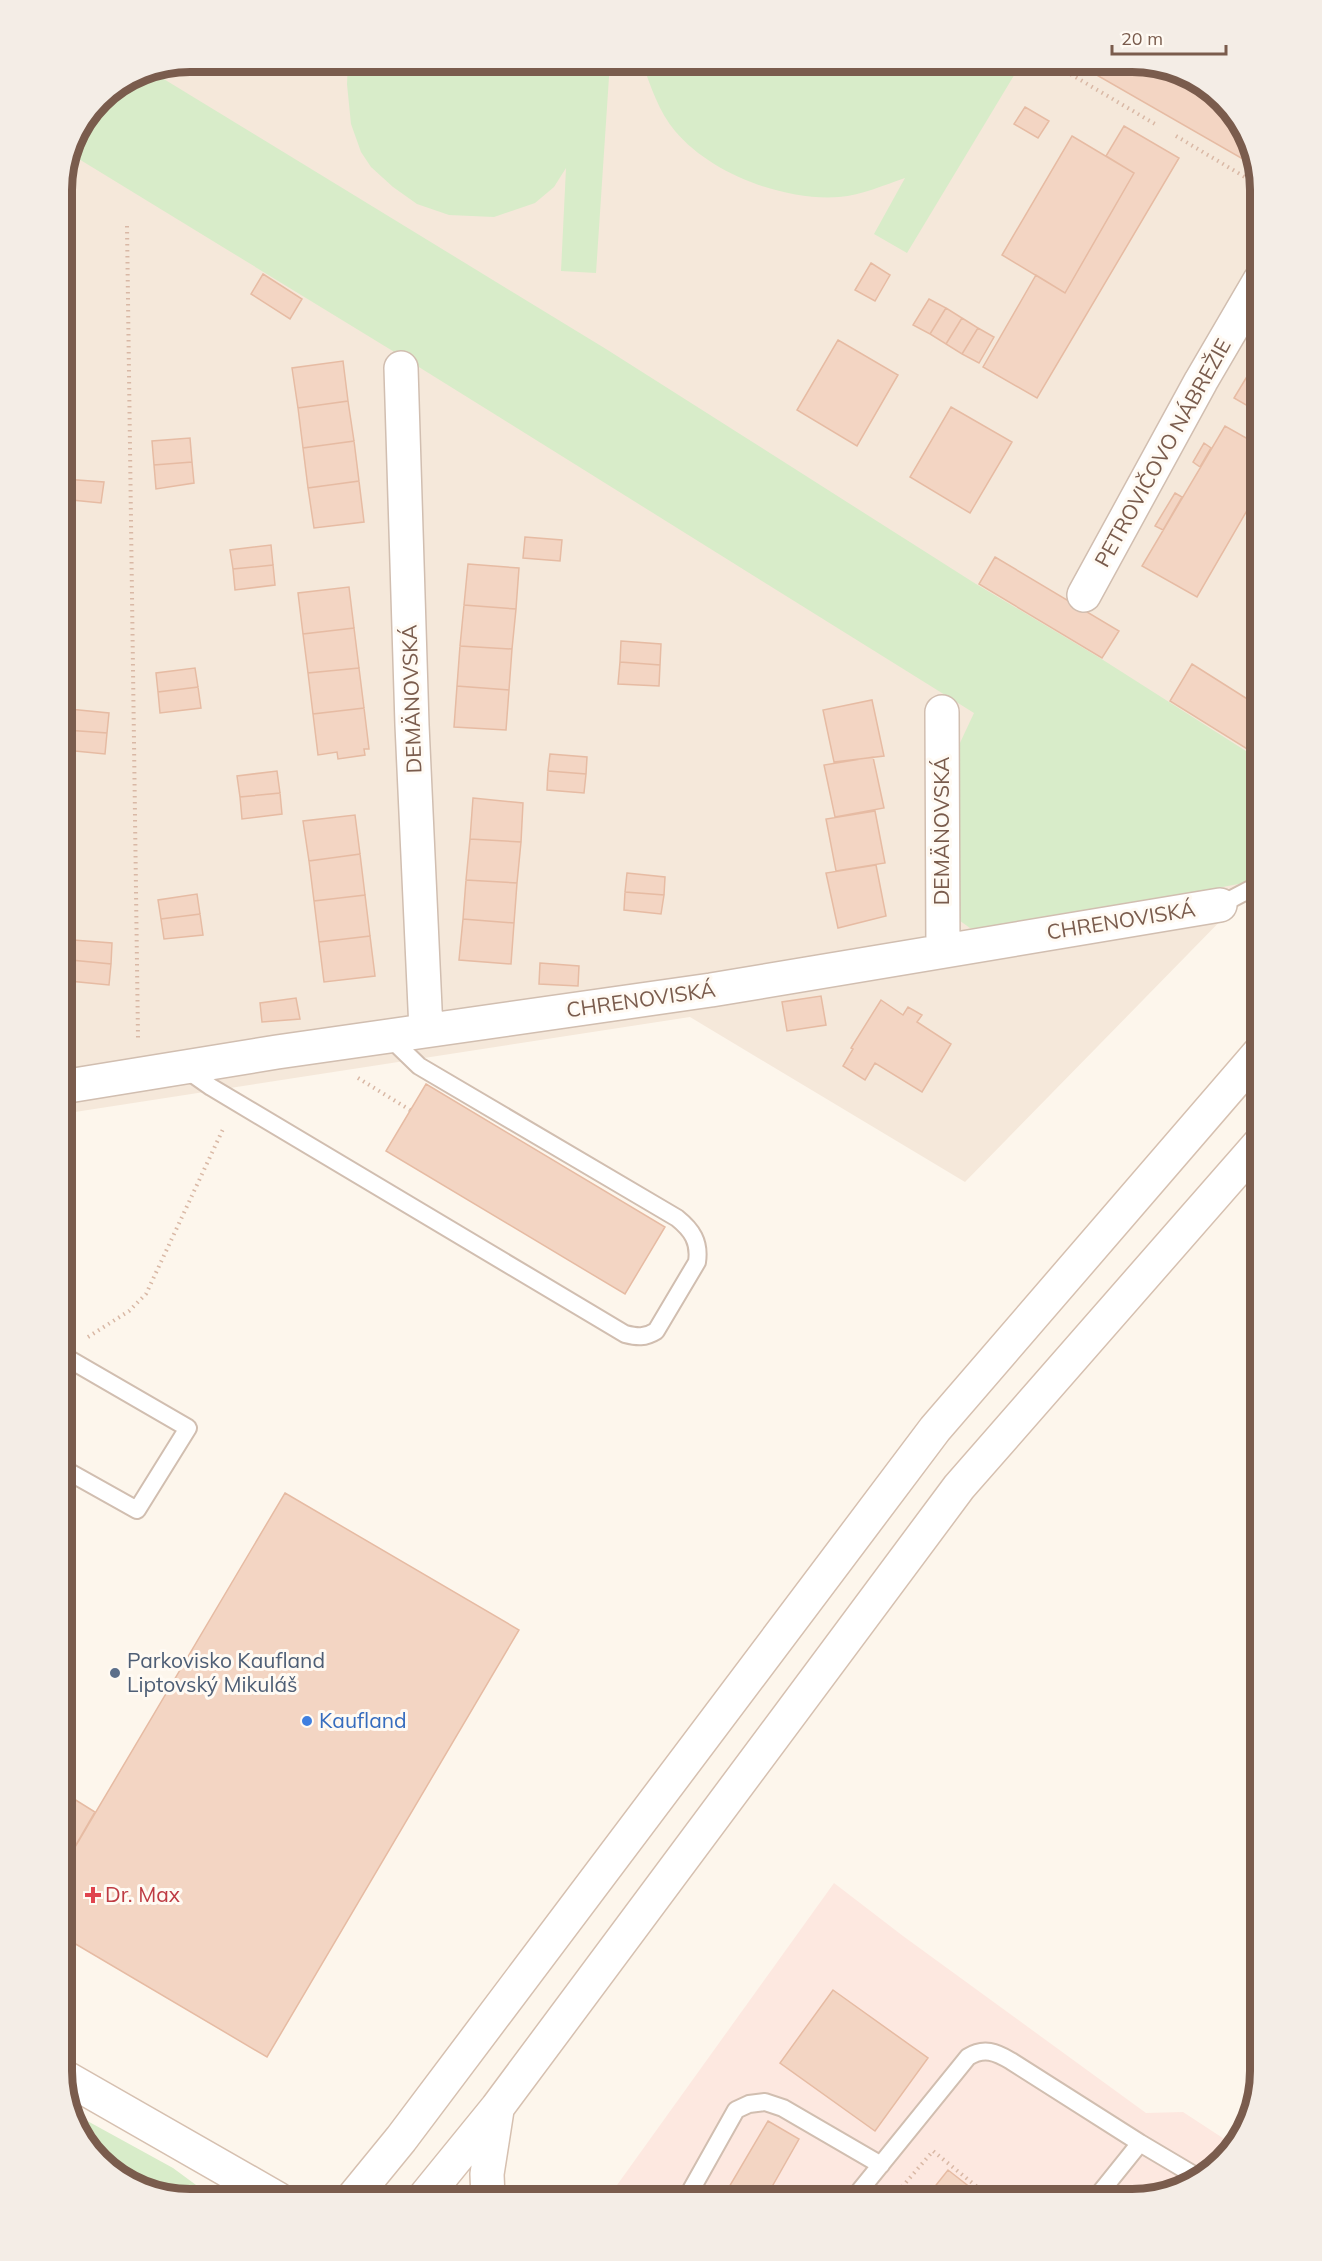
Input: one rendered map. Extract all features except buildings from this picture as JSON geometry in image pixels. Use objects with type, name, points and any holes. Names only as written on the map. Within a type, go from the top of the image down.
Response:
[{"type":"main road","name":"PETROVIČOVO NÁBREŽIE","points":[[1084,595],[1201,381],[1250,297]]},
{"type":"main road","name":"DEMÄNOVSKÁ","points":[[401,368],[412,724],[426,1030]]},
{"type":"main road","name":"DEMÄNOVSKÁ","points":[[942,712],[943,951]]},
{"type":"main road","name":"CHRENOVISKÁ","points":[[72,1085],[426,1030],[711,990],[1220,905]]},
{"type":"main road","points":[[360,2189],[408,2129],[935,1429],[1250,1064]]},
{"type":"main road","points":[[431,2189],[497,2108],[959,1486],[1250,1154]]},
{"type":"main road","points":[[73,2082],[248,2189]]},
{"type":"main road","points":[[488,2189],[487,2174],[497,2108]]},
{"type":"lane","points":[[1220,905],[1250,889]]},
{"type":"lane","points":[[183,1067],[236,1102],[625,1334],[636,1337],[646,1336],[656,1331],[697,1262],[699,1250],[688,1227],[677,1218],[419,1066],[388,1036]]},
{"type":"lane","points":[[72,1361],[188,1428],[137,1510],[72,1474]]},
{"type":"lane","points":[[861,2189],[968,2057],[976,2052],[988,2050],[998,2053],[1191,2173]]},
{"type":"lane","points":[[692,2189],[736,2110],[749,2104],[765,2102],[783,2108],[881,2165]]},
{"type":"lane","points":[[1103,2189],[1140,2143]]},
{"type":"path","points":[[1067,72],[1155,124]]},
{"type":"path","points":[[1176,136],[1250,180]]},
{"type":"path","points":[[127,226],[138,1075]]},
{"type":"path","points":[[353,1075],[410,1110]]},
{"type":"path","points":[[81,1341],[129,1311],[146,1294],[236,1102]]},
{"type":"path","points":[[901,2189],[933,2151],[980,2189]]},
{"type":"shaded area","points":[[190,72],[1140,72],[1170,78],[1198,92],[1221,112],[1230,124],[1244,152],[1250,182],[1250,887],[1234,907],[965,1182],[690,1017],[72,1112],[72,182],[76,159],[88,131],[101,112],[124,92],[152,78]]},
{"type":"shaded area","points":[[834,1883],[1146,2113],[1183,2112],[1227,2141],[1210,2160],[1198,2169],[1177,2180],[1148,2188],[614,2189]]},
{"type":"green space","points":[[348,72],[609,72],[596,273],[561,271],[566,168],[554,187],[535,203],[494,217],[449,215],[417,204],[371,167],[361,152],[351,124]]},
{"type":"green space","points":[[646,72],[1016,72],[907,253],[874,234],[905,178],[864,192],[839,197],[795,194],[750,182],[708,160],[690,146],[669,124]]},
{"type":"green space","points":[[159,76],[606,349],[976,584],[1100,658],[1250,754],[1250,881],[995,930],[970,928],[956,918],[959,745],[974,713],[414,364],[77,158],[84,138],[96,118],[124,92]]},
{"type":"green space","points":[[82,2118],[173,2168],[201,2189],[167,2187],[152,2183],[124,2169],[101,2149]]},
{"type":"place","name":"Parkovisko Kaufland Liptovský Mikuláš","points":[[115,1673]]},
{"type":"place","name":"Kaufland","points":[[307,1721]]},
{"type":"place","name":"Dr. Max","points":[[93,1895]]}]
